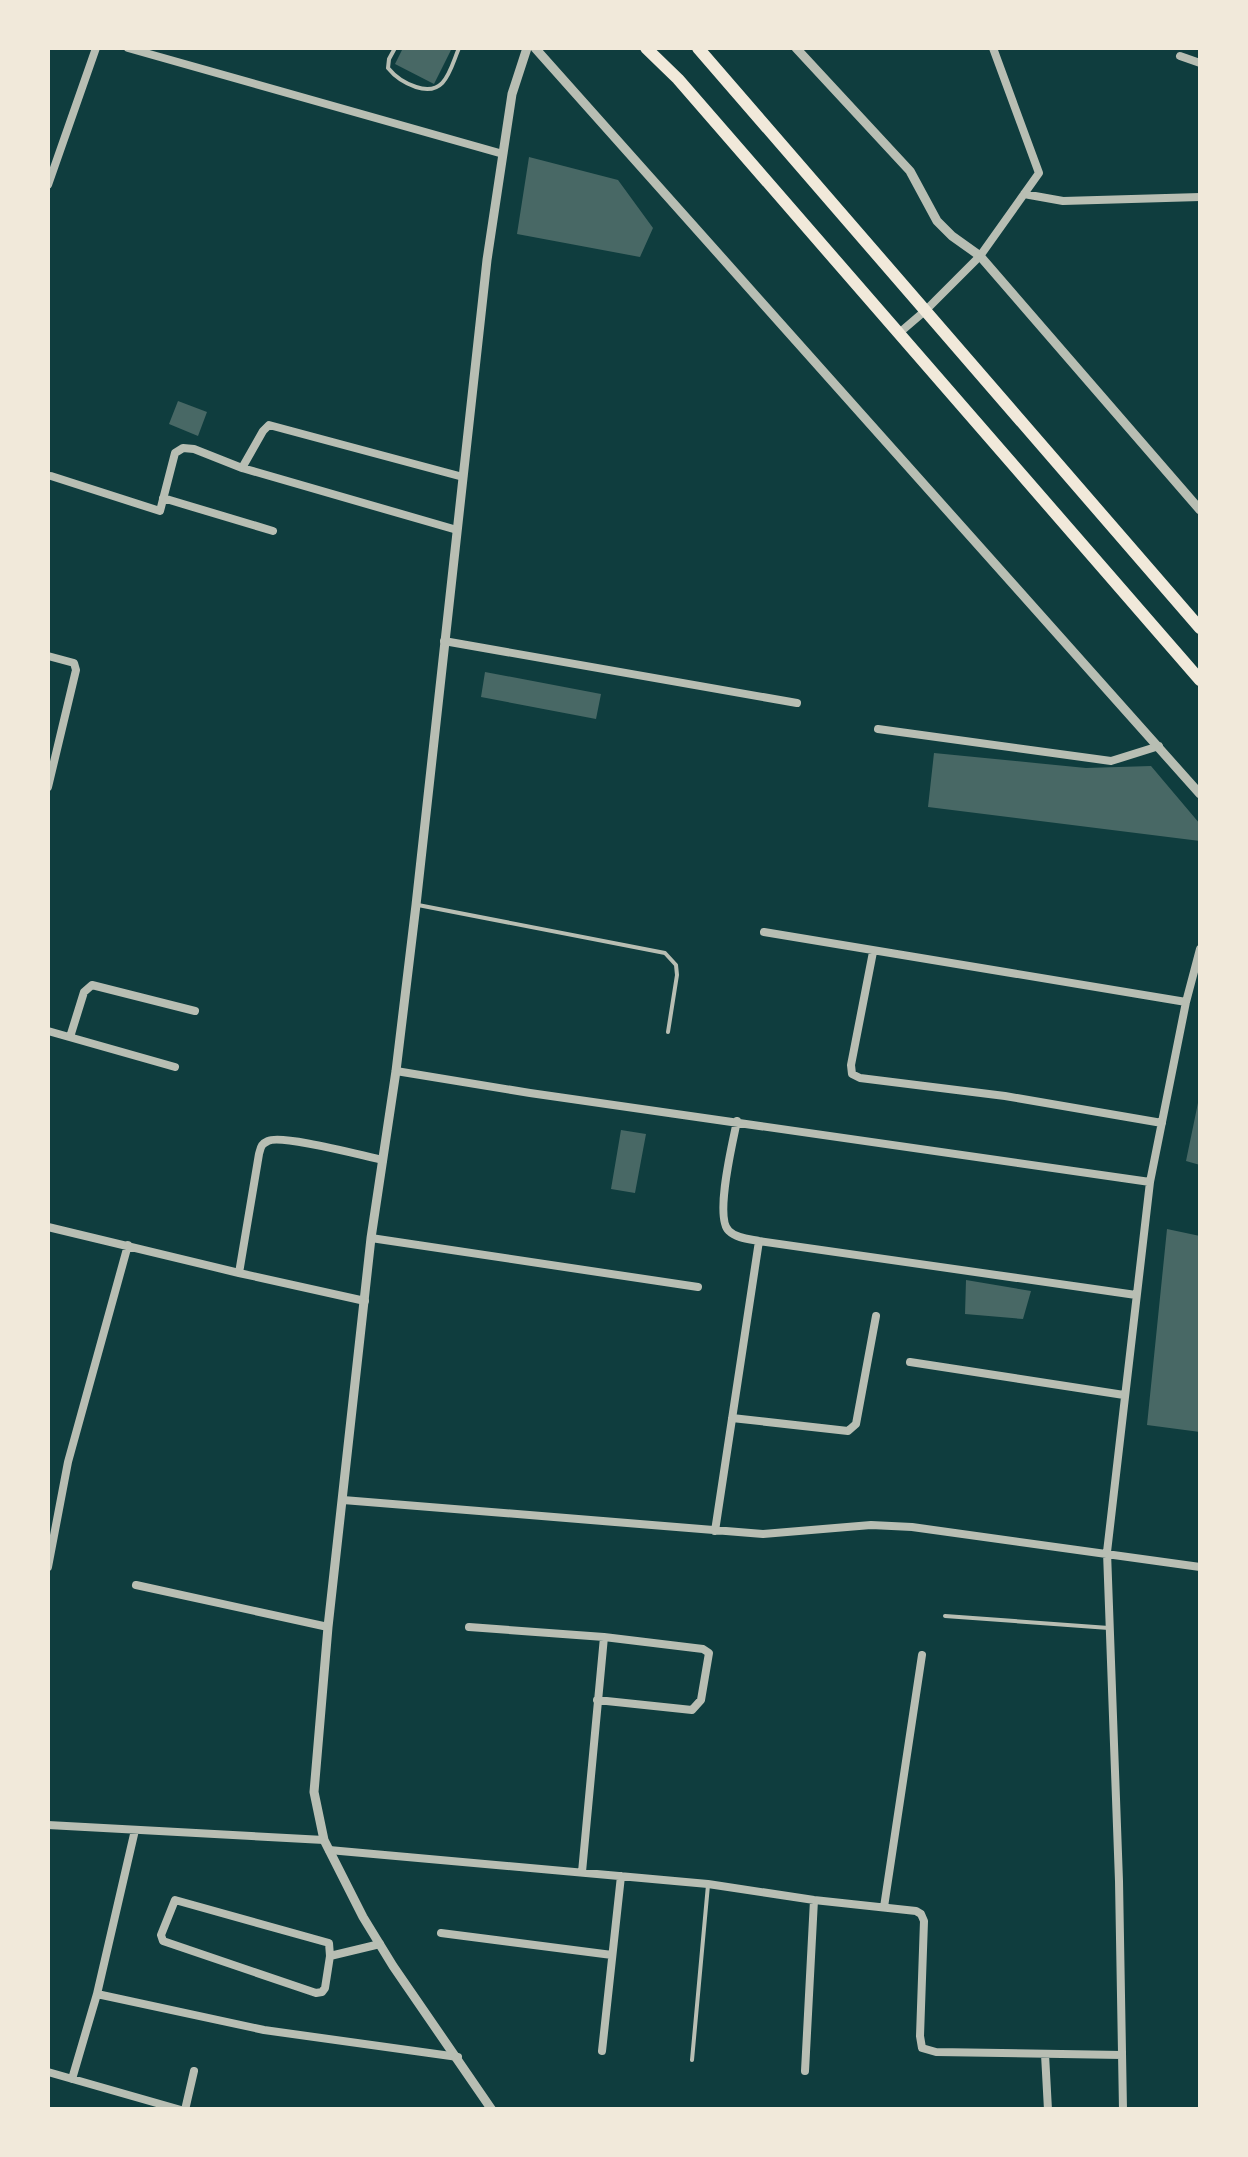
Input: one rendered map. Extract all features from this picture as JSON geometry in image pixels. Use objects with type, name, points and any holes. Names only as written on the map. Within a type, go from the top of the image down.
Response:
[{"type":"highway","points":[[646,48],[678,79],[1200,680]]},
{"type":"highway","points":[[698,48],[1200,628]]},
{"type":"street","points":[[48,185],[96,48]]},
{"type":"street","points":[[128,48],[502,154]]},
{"type":"street","points":[[492,2110],[363,1916],[326,1845],[314,1792],[371,1238],[416,905],[487,260],[512,94],[527,48]]},
{"type":"street","points":[[536,48],[1200,794]]},
{"type":"street","points":[[796,48],[910,170],[944,229],[980,256],[1200,510]]},
{"type":"street","points":[[898,334],[980,256],[1038,173],[992,48]]},
{"type":"street","points":[[1180,56],[1200,63]]},
{"type":"street","points":[[1024,194],[1063,201],[1200,197]]},
{"type":"street","points":[[242,468],[270,425],[463,477]]},
{"type":"street","points":[[50,476],[160,511],[175,454],[183,448],[194,449],[242,468],[457,530]]},
{"type":"street","points":[[163,498],[274,531]]},
{"type":"street","points":[[444,641],[798,703]]},
{"type":"street","points":[[48,656],[74,663],[76,670],[48,787]]},
{"type":"street","points":[[878,729],[1111,762],[1159,746]]},
{"type":"street","points":[[764,932],[1186,1002]]},
{"type":"street","points":[[1123,2110],[1107,1555],[1150,1182],[1200,949]]},
{"type":"street","points":[[874,952],[852,1074],[1162,1122]]},
{"type":"street","points":[[70,1037],[84,992],[92,985],[195,1011]]},
{"type":"street","points":[[48,1031],[175,1067]]},
{"type":"street","points":[[396,1071],[1150,1182]]},
{"type":"street","points":[[736,1121],[723,1205],[724,1224],[733,1234],[759,1241],[1136,1295]]},
{"type":"street","points":[[240,1273],[258,1154],[267,1141],[284,1140],[382,1160]]},
{"type":"street","points":[[48,1227],[365,1301]]},
{"type":"street","points":[[371,1238],[698,1287]]},
{"type":"street","points":[[715,1531],[759,1241]]},
{"type":"street","points":[[48,1567],[68,1462],[128,1246]]},
{"type":"street","points":[[732,1418],[848,1431],[856,1424],[876,1316]]},
{"type":"street","points":[[910,1362],[1124,1395]]},
{"type":"street","points":[[48,1492],[62,1494]]},
{"type":"street","points":[[343,1500],[715,1531],[783,1534],[848,1526],[892,1526],[1200,1566]]},
{"type":"street","points":[[136,1585],[328,1627]]},
{"type":"street","points":[[469,1627],[604,1637],[703,1649],[709,1653],[701,1700],[692,1710],[598,1700]]},
{"type":"street","points":[[582,1872],[604,1637]]},
{"type":"street","points":[[884,1907],[922,1655]]},
{"type":"street","points":[[48,1825],[326,1845],[708,1884],[916,1911],[924,1917],[922,2048],[936,2052],[1122,2055]]},
{"type":"street","points":[[72,2079],[97,1994],[135,1830]]},
{"type":"street","points":[[602,2051],[621,1876]]},
{"type":"street","points":[[178,1900],[326,1942],[330,1956],[325,1988],[316,1993],[163,1941],[161,1935],[173,1903],[178,1900]]},
{"type":"street","points":[[805,2071],[814,1900]]},
{"type":"street","points":[[441,1933],[612,1955]]},
{"type":"street","points":[[330,1956],[380,1944]]},
{"type":"street","points":[[97,1994],[264,2030],[458,2057]]},
{"type":"street","points":[[1046,2054],[1048,2110]]},
{"type":"street","points":[[48,2072],[183,2110],[194,2071]]},
{"type":"lane","points":[[395,48],[388,68],[398,80],[433,90],[443,84],[460,48]]},
{"type":"lane","points":[[416,905],[664,953],[676,964],[677,975],[668,1032]]},
{"type":"lane","points":[[944,1616],[1110,1628]]},
{"type":"lane","points":[[692,2060],[708,1884]]},
{"type":"building","points":[[403,48],[452,48],[434,84],[395,64]]},
{"type":"building","points":[[529,157],[618,180],[653,228],[640,257],[517,234]]},
{"type":"building","points":[[178,401],[207,412],[198,436],[169,424]]},
{"type":"building","points":[[485,672],[601,694],[596,719],[481,697]]},
{"type":"building","points":[[934,753],[1086,768],[1151,766],[1200,824],[1200,841],[928,807]]},
{"type":"building","points":[[1200,1098],[1200,1165],[1186,1161]]},
{"type":"building","points":[[621,1130],[646,1134],[635,1193],[611,1189]]},
{"type":"building","points":[[1167,1229],[1200,1236],[1200,1432],[1147,1425]]},
{"type":"building","points":[[966,1280],[1031,1291],[1023,1319],[965,1314]]}]
